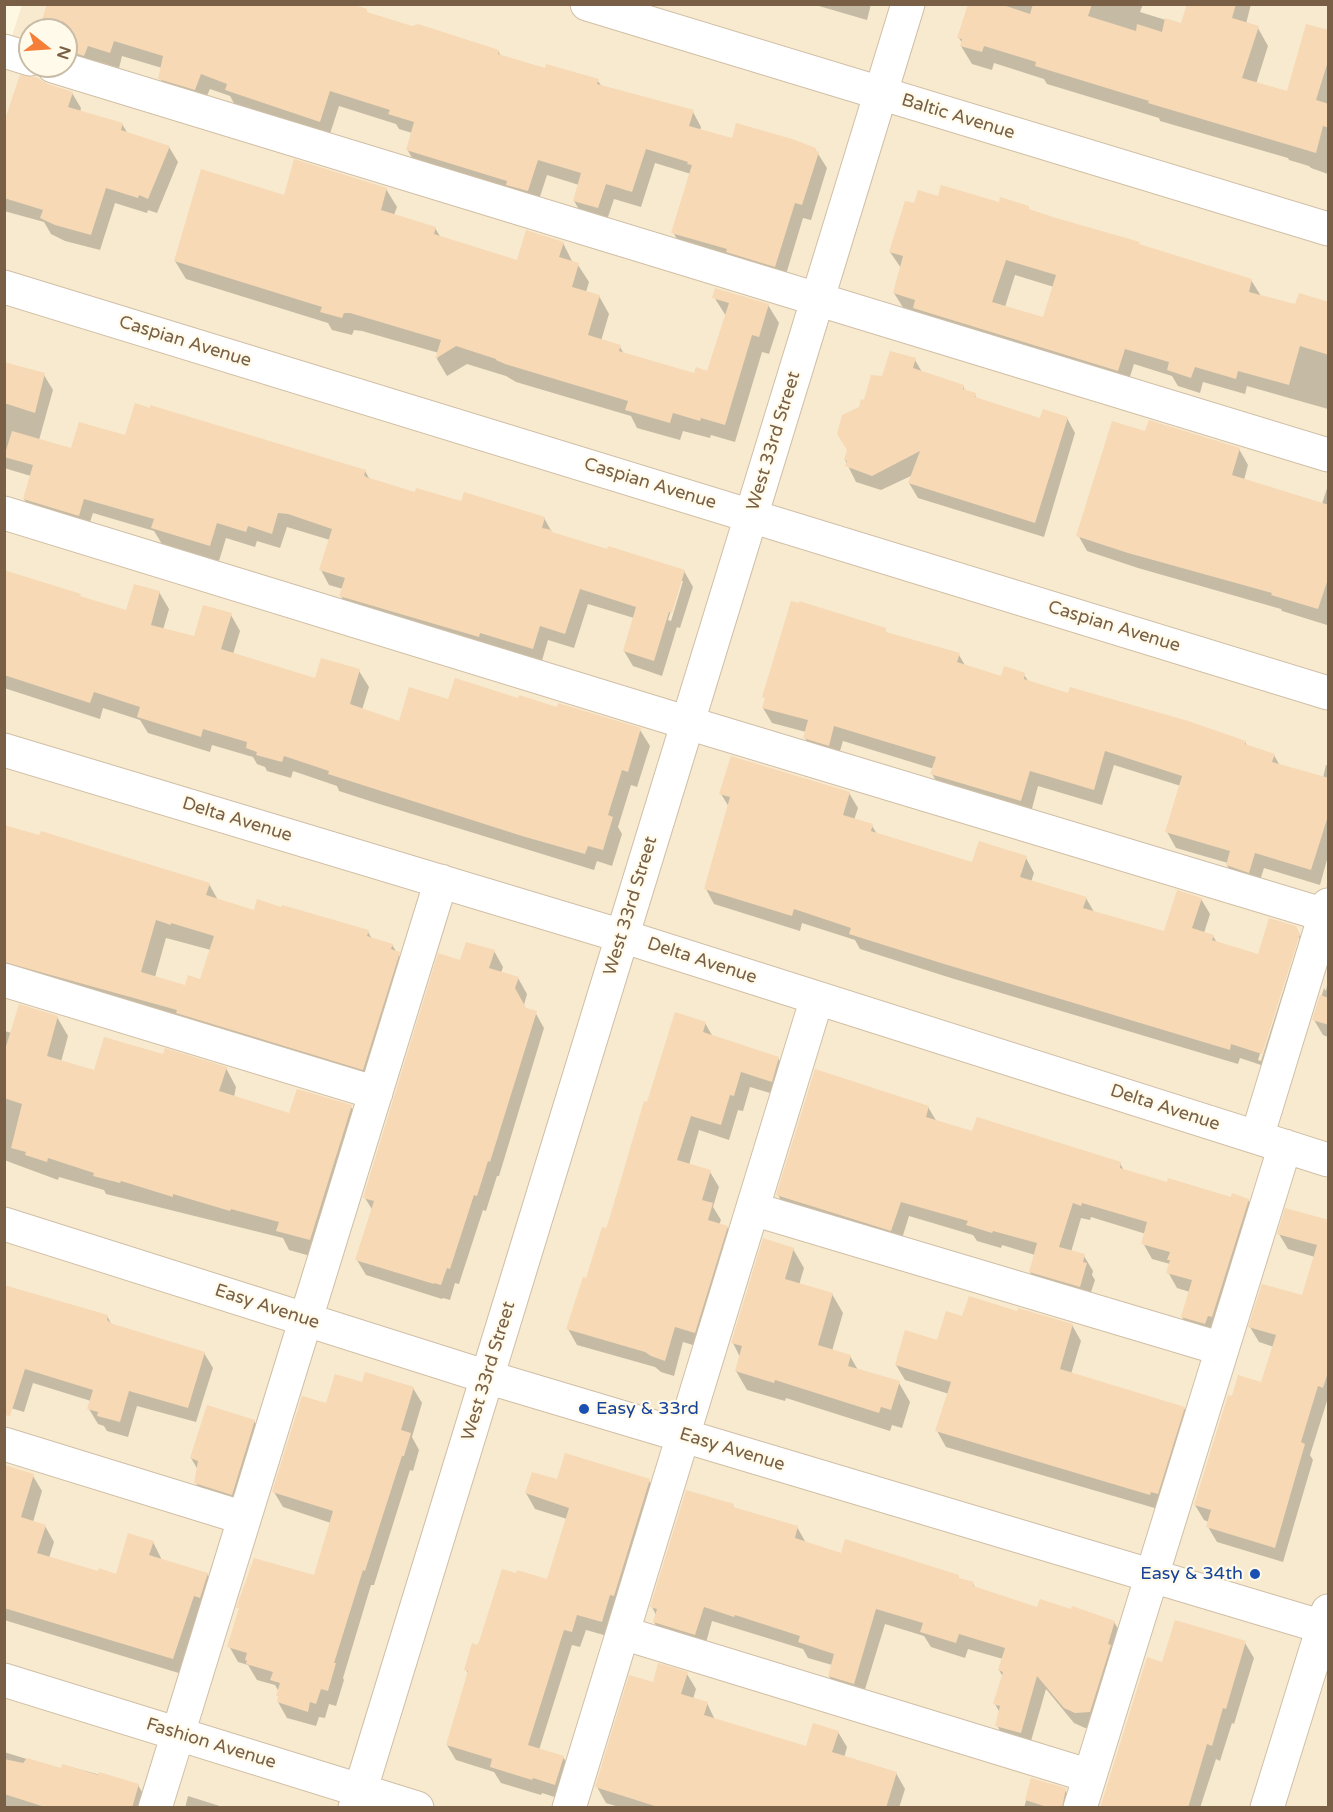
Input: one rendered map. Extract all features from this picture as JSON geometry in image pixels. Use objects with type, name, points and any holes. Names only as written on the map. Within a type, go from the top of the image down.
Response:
[{"type":"street","name":"Baltic Avenue","points":[[587,4],[1329,229]]},
{"type":"street","name":"West 33rd Street","points":[[357,1799],[908,4]]},
{"type":"street","points":[[78,74],[1329,455]]},
{"type":"street","name":"Caspian Avenue","points":[[4,287],[1329,693]]},
{"type":"street","points":[[4,513],[688,723],[1327,910],[1222,1349],[1080,1808]]},
{"type":"street","name":"Delta Avenue","points":[[4,750],[622,936],[1329,1160]]},
{"type":"street","points":[[155,1808],[441,882]]},
{"type":"street","points":[[4,980],[376,1093]]},
{"type":"street","points":[[570,1808],[817,998]]},
{"type":"street","points":[[753,1209],[1222,1349]]},
{"type":"street","name":"Easy Avenue","points":[[4,1224],[487,1377],[1152,1576],[1326,1619]]},
{"type":"street","points":[[4,1444],[244,1518]]},
{"type":"street","points":[[1268,1808],[1326,1619]]},
{"type":"street","points":[[623,1633],[1090,1776]]},
{"type":"street","name":"Fashion Avenue","points":[[4,1680],[177,1734],[357,1799],[417,1808]]},
{"type":"shaded area","points":[[22,5],[1328,5],[1328,1807],[5,1808],[4,61]]},
{"type":"building","points":[[47,4],[351,4],[367,9],[367,12],[412,26],[418,24],[499,50],[498,54],[545,68],[546,64],[599,79],[597,84],[694,110],[689,126],[732,138],[736,123],[792,139],[816,148],[815,150],[819,152],[802,205],[795,203],[775,267],[726,252],[727,249],[671,233],[692,165],[687,164],[688,162],[646,149],[632,192],[606,184],[598,208],[573,201],[581,173],[538,160],[528,191],[506,185],[507,181],[406,150],[414,122],[388,114],[390,110],[330,91],[320,122],[225,90],[227,84],[201,74],[195,90],[158,79],[163,56],[114,41],[110,53],[88,46],[84,56],[78,54],[78,18],[43,18]]},
{"type":"building","points":[[968,4],[1000,4],[1030,14],[1033,4],[1092,4],[1088,16],[1136,31],[1137,24],[1162,32],[1165,18],[1181,23],[1187,4],[1236,4],[1232,18],[1259,26],[1242,78],[1287,91],[1306,24],[1329,30],[1329,58],[1316,100],[1329,104],[1329,128],[1323,126],[1316,153],[1148,103],[1149,101],[1035,66],[1036,62],[984,46],[982,52],[960,46],[962,39],[957,38]]},
{"type":"building","points":[[19,78],[38,78],[73,92],[68,107],[123,123],[121,130],[170,146],[148,199],[106,188],[91,235],[55,225],[40,218],[43,210],[4,198],[4,122]]},
{"type":"building","points":[[294,159],[387,188],[381,210],[436,227],[434,234],[517,260],[526,230],[564,242],[559,257],[579,263],[572,287],[600,295],[588,335],[621,345],[619,351],[694,373],[696,367],[707,371],[729,303],[712,298],[715,288],[769,304],[759,337],[752,335],[725,425],[673,413],[670,423],[625,410],[628,401],[505,364],[456,346],[435,359],[441,340],[350,313],[344,313],[342,318],[320,312],[322,307],[174,261],[201,169],[284,195]]},
{"type":"building","points":[[941,185],[999,202],[1000,197],[1056,218],[1140,242],[1139,244],[1252,279],[1249,292],[1295,304],[1299,293],[1329,302],[1329,355],[1300,346],[1289,385],[1238,371],[1236,379],[1195,367],[1191,378],[1167,370],[1169,362],[1125,349],[1118,371],[913,308],[915,300],[893,293],[903,256],[889,252],[905,201],[914,203],[918,190],[938,196]],"holes":[[[1006,260],[1056,275],[1043,317],[992,302]]]},
{"type":"building","points":[[890,351],[916,358],[913,368],[964,385],[963,389],[976,393],[975,397],[1040,418],[1043,409],[1068,417],[1035,523],[908,483],[920,451],[872,476],[845,466],[847,450],[837,434],[842,415],[859,407],[861,399],[864,400],[871,375],[882,376]]},
{"type":"building","points":[[4,362],[45,373],[35,413],[4,403]]},
{"type":"building","points":[[135,403],[150,408],[150,405],[366,470],[364,475],[366,477],[415,492],[416,488],[461,501],[464,492],[545,517],[542,528],[552,530],[552,532],[607,549],[608,546],[685,570],[654,661],[623,651],[636,607],[580,589],[565,634],[540,626],[533,649],[480,633],[479,637],[339,596],[345,578],[319,570],[332,529],[288,514],[278,513],[272,534],[248,526],[246,532],[217,523],[210,546],[151,528],[154,519],[84,499],[79,516],[23,499],[33,465],[4,457],[12,431],[71,448],[79,422],[125,435]]},
{"type":"building","points":[[1149,420],[1240,448],[1232,475],[1329,505],[1329,576],[1318,609],[1271,595],[1272,593],[1128,553],[1076,536],[1112,421],[1145,431]]},
{"type":"building","points":[[4,570],[126,610],[134,584],[160,591],[151,625],[194,636],[203,605],[232,613],[221,649],[315,678],[321,658],[360,669],[350,704],[399,721],[409,687],[448,699],[455,678],[518,698],[519,695],[557,707],[558,703],[641,728],[628,772],[622,770],[608,815],[613,817],[603,850],[588,846],[585,854],[522,836],[328,774],[329,771],[284,756],[282,762],[256,755],[257,752],[246,748],[247,742],[203,729],[201,737],[137,717],[140,707],[94,692],[90,703],[4,675]]},
{"type":"building","points":[[791,601],[799,603],[799,601],[886,628],[886,632],[960,653],[957,662],[1001,676],[1004,666],[1025,673],[1024,679],[1068,693],[1070,687],[1188,721],[1246,741],[1245,744],[1275,754],[1272,762],[1329,778],[1329,813],[1311,870],[1255,853],[1249,873],[1226,865],[1230,851],[1165,832],[1182,776],[1105,751],[1094,790],[1030,771],[1021,801],[930,774],[936,757],[834,726],[829,746],[803,738],[808,720],[762,708],[765,698],[762,697]]},
{"type":"building","points":[[731,756],[850,792],[843,815],[873,824],[871,831],[972,862],[979,841],[1027,856],[1020,877],[1087,897],[1083,908],[1164,931],[1177,890],[1202,898],[1192,928],[1214,935],[1212,940],[1258,954],[1269,918],[1296,926],[1300,934],[1262,1054],[1231,1044],[1230,1050],[941,963],[849,934],[851,928],[794,909],[792,916],[704,889],[730,797],[719,794]]},
{"type":"building","points":[[4,825],[39,835],[41,831],[210,883],[206,895],[254,910],[257,899],[369,930],[367,936],[393,944],[391,949],[400,952],[363,1070],[176,1013],[177,1010],[4,962]],"holes":[[[156,920],[171,925],[171,923],[214,936],[200,979],[188,975],[185,985],[141,972]]]},
{"type":"building","points":[[466,942],[495,950],[489,968],[519,977],[515,988],[526,1008],[537,1011],[490,1162],[488,1161],[477,1196],[474,1195],[450,1269],[447,1268],[441,1285],[355,1260],[374,1201],[363,1198],[438,953],[460,960]]},
{"type":"building","points":[[1320,995],[1329,998],[1329,1025],[1312,1020]]},
{"type":"building","points":[[19,1004],[58,1016],[47,1056],[94,1070],[104,1037],[163,1054],[165,1048],[227,1067],[219,1091],[289,1113],[297,1089],[352,1105],[310,1240],[276,1231],[279,1222],[231,1209],[230,1211],[173,1194],[173,1197],[121,1181],[120,1183],[93,1176],[94,1173],[48,1158],[47,1162],[11,1148],[22,1104],[4,1098],[4,1053]]},
{"type":"building","points":[[675,1012],[706,1022],[703,1032],[779,1057],[772,1082],[741,1072],[734,1096],[730,1095],[721,1125],[691,1116],[677,1160],[711,1170],[702,1200],[713,1203],[708,1220],[728,1226],[695,1333],[675,1327],[665,1361],[645,1352],[566,1329],[583,1277],[586,1278],[602,1227],[606,1228],[609,1220],[644,1101],[647,1102]]},
{"type":"building","points":[[815,1069],[929,1106],[926,1117],[972,1131],[977,1117],[1121,1162],[1120,1168],[1167,1182],[1168,1178],[1231,1197],[1232,1193],[1249,1199],[1212,1317],[1208,1316],[1205,1324],[1181,1317],[1192,1280],[1166,1273],[1170,1252],[1141,1244],[1147,1222],[1082,1203],[1081,1206],[1073,1203],[1059,1247],[1085,1254],[1083,1262],[1087,1263],[1080,1287],[1029,1272],[1037,1243],[966,1225],[968,1221],[901,1202],[891,1231],[776,1195]]},
{"type":"building","points":[[1285,1208],[1329,1220],[1329,1369],[1323,1388],[1318,1386],[1301,1442],[1305,1444],[1275,1548],[1206,1527],[1211,1510],[1194,1505],[1228,1395],[1232,1396],[1238,1375],[1261,1382],[1276,1335],[1248,1327],[1262,1284],[1302,1295],[1317,1245],[1277,1234]]},
{"type":"building","points":[[763,1238],[794,1248],[785,1279],[833,1293],[818,1345],[851,1355],[848,1366],[900,1381],[891,1410],[881,1407],[879,1413],[775,1380],[774,1383],[735,1371],[742,1346],[731,1343]]},
{"type":"building","points":[[4,1285],[108,1315],[107,1320],[113,1324],[205,1352],[188,1408],[129,1391],[120,1422],[97,1416],[98,1412],[87,1409],[93,1390],[25,1369],[10,1416],[4,1415]]},
{"type":"building","points":[[969,1296],[1017,1311],[1018,1308],[1073,1324],[1060,1369],[1185,1407],[1158,1494],[1151,1492],[1150,1495],[935,1431],[951,1382],[895,1365],[905,1330],[937,1340],[946,1311],[962,1316]]},
{"type":"building","points":[[365,1372],[414,1387],[401,1430],[411,1433],[365,1571],[363,1570],[334,1663],[336,1663],[328,1691],[321,1689],[316,1704],[310,1702],[308,1712],[277,1702],[278,1696],[276,1696],[280,1683],[270,1680],[273,1672],[246,1664],[247,1653],[227,1647],[239,1608],[236,1608],[254,1558],[314,1575],[333,1511],[272,1492],[302,1396],[326,1403],[335,1374],[362,1382]]},
{"type":"building","points":[[207,1405],[255,1420],[232,1495],[194,1483],[198,1461],[190,1458]]},
{"type":"building","points":[[565,1453],[650,1479],[614,1596],[610,1595],[602,1622],[577,1615],[572,1632],[564,1630],[528,1745],[564,1756],[555,1785],[490,1767],[492,1759],[446,1745],[468,1671],[464,1670],[472,1643],[477,1645],[479,1642],[502,1569],[516,1573],[517,1570],[547,1579],[569,1508],[525,1493],[532,1472],[557,1479]]},
{"type":"building","points":[[4,1465],[34,1474],[21,1517],[46,1525],[37,1553],[116,1574],[128,1533],[154,1541],[149,1555],[208,1573],[200,1598],[194,1596],[173,1659],[4,1608]]},
{"type":"building","points":[[686,1490],[734,1504],[733,1507],[798,1526],[795,1538],[841,1553],[845,1539],[959,1575],[959,1578],[974,1582],[973,1586],[1037,1607],[1040,1599],[1071,1609],[1072,1606],[1115,1621],[1108,1644],[1111,1645],[1090,1712],[1075,1713],[1064,1708],[1037,1676],[1021,1733],[995,1726],[1000,1706],[993,1704],[1003,1672],[998,1670],[1005,1648],[959,1634],[956,1643],[920,1632],[923,1623],[876,1609],[854,1684],[828,1676],[834,1654],[798,1642],[800,1636],[735,1615],[734,1617],[704,1607],[695,1635],[653,1622],[657,1609],[650,1607]]},
{"type":"building","points":[[1175,1620],[1246,1641],[1226,1709],[1223,1708],[1212,1746],[1207,1744],[1188,1808],[1100,1808],[1147,1657],[1162,1662]]},
{"type":"building","points":[[658,1663],[688,1672],[681,1694],[708,1702],[704,1715],[806,1746],[813,1723],[839,1731],[832,1752],[897,1772],[886,1808],[661,1808],[595,1787],[629,1675],[653,1682]]},
{"type":"building","points":[[27,1758],[61,1768],[62,1764],[98,1775],[99,1772],[139,1784],[132,1808],[48,1808],[4,1794],[4,1759],[23,1763]]},
{"type":"building","points":[[1031,1778],[1066,1788],[1062,1808],[1050,1808],[1025,1800]]},
{"type":"place","name":"Easy & 33rd","points":[[584,1409]]},
{"type":"place","name":"Easy & 34th","points":[[1255,1574]]}]
